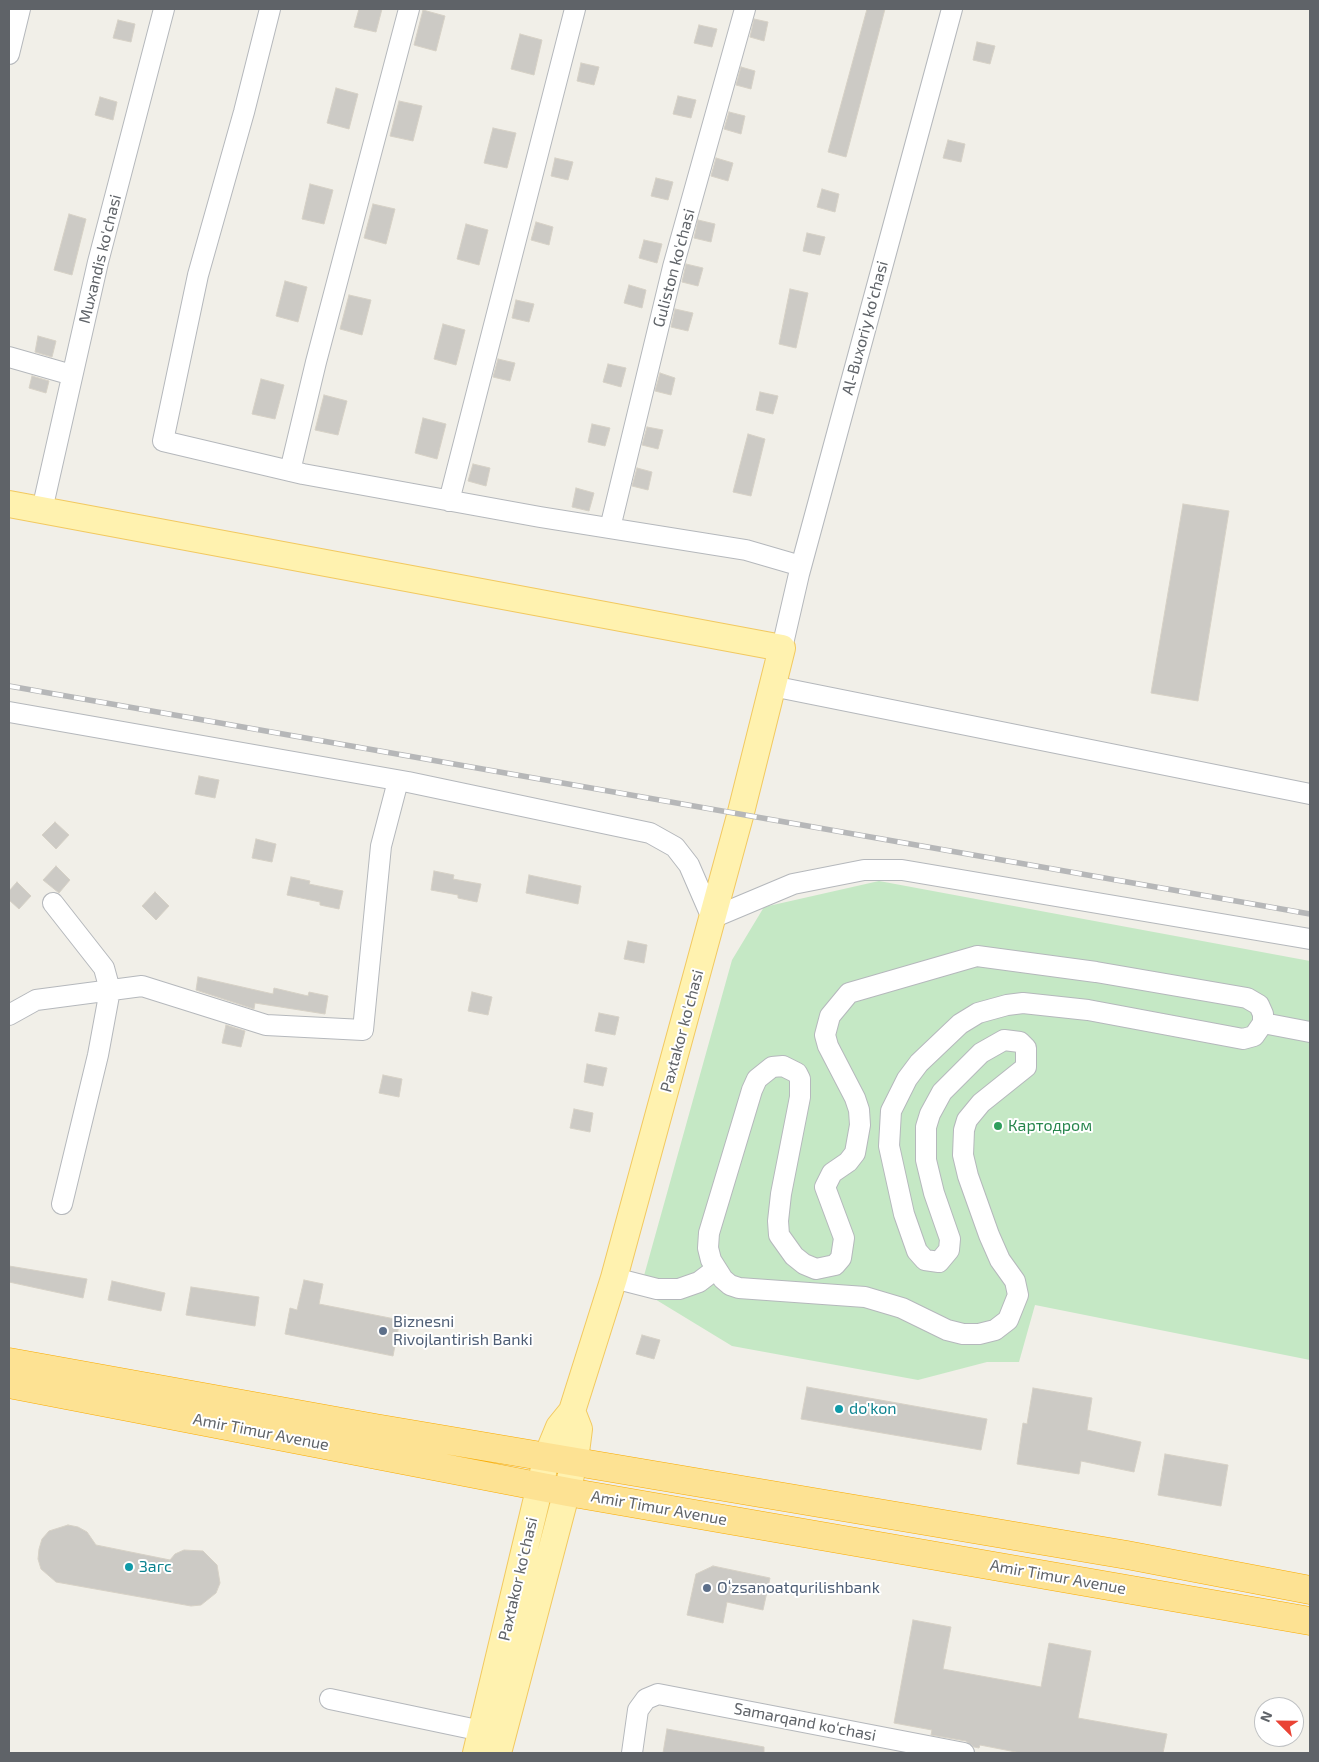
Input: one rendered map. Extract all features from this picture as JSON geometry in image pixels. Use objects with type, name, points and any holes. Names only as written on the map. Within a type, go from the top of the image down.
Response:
[{"type":"highway","name":"Amir Timur Avenue","points":[[9,1362],[374,1428],[575,1460],[1127,1555],[1310,1590]]},
{"type":"highway","name":"Amir Timur Avenue","points":[[9,1384],[568,1492],[1310,1621]]},
{"type":"highway","points":[[1122,1588],[1127,1555]]},
{"type":"main road","points":[[9,504],[782,648]]},
{"type":"main road","name":"Paxtakor ko'chasi","points":[[479,1742],[547,1456],[559,1427],[572,1411],[614,1278],[712,918],[782,648]]},
{"type":"main road","name":"Paxtakor ko'chasi","points":[[498,1753],[575,1460],[579,1430],[572,1411]]},
{"type":"street","points":[[9,54],[20,9]]},
{"type":"street","name":"Muxandis ko'chasi","points":[[42,510],[98,262],[164,9]]},
{"type":"street","points":[[270,9],[244,112],[198,274],[163,441],[290,471],[449,501],[746,550],[801,566]]},
{"type":"street","points":[[290,471],[316,362],[409,9]]},
{"type":"street","points":[[449,501],[575,9]]},
{"type":"street","name":"Guliston ko'chasi","points":[[610,528],[674,267],[745,9]]},
{"type":"street","name":"Al-Buxoriy ko'chasi","points":[[782,648],[801,566],[952,9]]},
{"type":"street","points":[[9,357],[72,375]]},
{"type":"street","points":[[772,686],[1310,794]]},
{"type":"street","points":[[9,712],[398,781],[650,834],[675,847],[689,865],[712,918],[764,895],[802,882],[864,870],[902,870],[1310,939]]},
{"type":"street","points":[[9,1016],[36,1000],[142,986],[266,1025],[363,1030],[381,846],[398,781]]},
{"type":"street","points":[[53,904],[104,968],[110,990],[98,1055],[62,1204]]},
{"type":"street","points":[[993,957],[1247,998],[1259,1005],[1263,1014],[1263,1023],[1254,1036],[1243,1039],[1117,1014],[1023,1003],[1007,1004],[972,1017],[953,1030],[919,1063],[906,1079],[891,1111],[890,1154],[904,1214],[917,1251],[925,1260],[939,1262],[950,1250],[950,1239],[934,1193],[926,1160],[926,1127],[930,1114],[942,1092],[981,1053],[1004,1040],[1020,1042],[1026,1048],[1026,1067],[981,1103],[967,1120],[964,1130],[962,1155],[968,1176],[988,1235],[1000,1260],[1015,1281],[1018,1295],[1008,1320],[995,1330],[979,1334],[963,1334],[932,1323],[902,1308],[865,1297],[739,1288],[730,1285],[716,1269],[708,1248],[713,1218],[752,1090],[757,1079],[772,1067],[782,1066],[797,1073],[801,1086],[781,1194],[778,1221],[780,1235],[794,1256],[810,1266],[826,1268],[835,1265],[841,1258],[844,1238],[825,1187],[832,1173],[848,1162],[855,1153],[859,1142],[859,1110],[828,1046],[825,1035],[830,1016],[849,992],[968,958],[993,957]]},
{"type":"street","points":[[1263,1023],[1310,1032]]},
{"type":"street","points":[[614,1278],[657,1290],[679,1289],[699,1282],[716,1269]]},
{"type":"street","name":"Samarqand ko‘chasi","points":[[632,1753],[638,1710],[646,1699],[658,1694],[964,1753]]},
{"type":"street","points":[[330,1698],[479,1742]]},
{"type":"green space","name":"Картодром","points":[[879,881],[1310,961],[1310,1360],[1035,1305],[1019,1362],[987,1362],[918,1380],[732,1346],[640,1290],[732,960],[764,907]]},
{"type":"building","points":[[359,9],[382,9],[376,32],[354,27]]},
{"type":"building","points":[[867,9],[885,9],[846,157],[828,152]]},
{"type":"building","points":[[423,10],[445,16],[436,51],[414,45]]},
{"type":"building","points":[[754,19],[768,22],[764,41],[750,37]]},
{"type":"building","points":[[118,20],[135,24],[131,42],[113,38]]},
{"type":"building","points":[[699,25],[717,29],[712,47],[694,43]]},
{"type":"building","points":[[520,34],[542,40],[534,75],[511,69]]},
{"type":"building","points":[[977,42],[995,46],[990,64],[973,60]]},
{"type":"building","points":[[581,63],[599,67],[594,85],[577,81]]},
{"type":"building","points":[[741,67],[755,71],[751,89],[736,85]]},
{"type":"building","points":[[336,88],[358,94],[349,129],[327,123]]},
{"type":"building","points":[[678,96],[696,100],[691,118],[673,114]]},
{"type":"building","points":[[100,97],[117,102],[113,120],[95,115]]},
{"type":"building","points":[[399,101],[422,106],[413,141],[390,136]]},
{"type":"building","points":[[729,112],[745,116],[741,134],[724,129]]},
{"type":"building","points":[[493,128],[516,133],[507,168],[484,163]]},
{"type":"building","points":[[948,140],[965,144],[961,162],[943,158]]},
{"type":"building","points":[[555,158],[573,162],[568,180],[551,176]]},
{"type":"building","points":[[716,158],[733,163],[728,181],[711,176]]},
{"type":"building","points":[[656,178],[673,182],[668,200],[651,196]]},
{"type":"building","points":[[310,184],[333,190],[324,224],[302,219]]},
{"type":"building","points":[[822,189],[839,194],[835,212],[817,207]]},
{"type":"building","points":[[373,204],[395,209],[386,244],[364,238]]},
{"type":"building","points":[[69,214],[86,219],[72,275],[54,270]]},
{"type":"building","points":[[698,220],[715,224],[711,242],[694,238]]},
{"type":"building","points":[[536,222],[553,227],[549,245],[531,240]]},
{"type":"building","points":[[466,224],[488,230],[479,265],[457,259]]},
{"type":"building","points":[[807,233],[825,237],[820,255],[803,251]]},
{"type":"building","points":[[644,240],[662,244],[657,263],[639,258]]},
{"type":"building","points":[[686,264],[703,268],[698,286],[682,282]]},
{"type":"building","points":[[285,281],[307,287],[298,322],[276,316]]},
{"type":"building","points":[[629,285],[646,290],[642,308],[624,303]]},
{"type":"building","points":[[790,289],[808,293],[796,348],[779,344]]},
{"type":"building","points":[[349,295],[371,300],[362,335],[340,329]]},
{"type":"building","points":[[516,300],[534,304],[529,322],[512,318]]},
{"type":"building","points":[[675,309],[693,313],[688,331],[671,327]]},
{"type":"building","points":[[443,324],[465,330],[456,365],[434,359]]},
{"type":"building","points":[[38,336],[56,341],[52,357],[35,352]]},
{"type":"building","points":[[498,359],[515,363],[510,381],[493,377]]},
{"type":"building","points":[[608,364],[626,368],[621,387],[603,382]]},
{"type":"building","points":[[660,373],[675,378],[671,395],[655,391]]},
{"type":"building","points":[[32,376],[49,381],[46,393],[29,388]]},
{"type":"building","points":[[261,379],[284,385],[275,419],[252,414]]},
{"type":"building","points":[[760,392],[778,396],[773,414],[756,410]]},
{"type":"building","points":[[324,395],[347,401],[338,435],[315,430]]},
{"type":"building","points":[[423,418],[446,424],[437,459],[415,453]]},
{"type":"building","points":[[592,424],[610,428],[605,446],[588,442]]},
{"type":"building","points":[[647,427],[663,430],[658,449],[642,445]]},
{"type":"building","points":[[748,434],[765,439],[751,496],[733,492]]},
{"type":"building","points":[[473,464],[490,468],[486,486],[468,481]]},
{"type":"building","points":[[637,468],[652,472],[648,490],[632,486]]},
{"type":"building","points":[[576,488],[594,493],[589,511],[572,507]]},
{"type":"building","points":[[1183,504],[1229,511],[1198,701],[1151,693]]},
{"type":"building","points":[[199,776],[219,780],[215,798],[195,794]]},
{"type":"building","points":[[55,822],[69,835],[56,849],[42,835]]},
{"type":"building","points":[[256,839],[276,844],[272,862],[252,858]]},
{"type":"building","points":[[56,866],[70,880],[59,893],[43,880]]},
{"type":"building","points":[[434,871],[454,875],[453,879],[481,884],[477,902],[458,898],[458,895],[431,890]]},
{"type":"building","points":[[529,875],[581,886],[578,904],[526,893]]},
{"type":"building","points":[[291,877],[310,881],[309,884],[343,891],[339,909],[320,905],[320,902],[287,895]]},
{"type":"building","points":[[17,882],[31,896],[19,909],[9,900],[9,891]]},
{"type":"building","points":[[155,892],[169,906],[156,920],[142,906]]},
{"type":"building","points":[[628,941],[647,945],[644,963],[624,959]]},
{"type":"building","points":[[198,977],[273,994],[274,988],[308,996],[309,992],[328,996],[325,1014],[255,1003],[254,1009],[196,990]]},
{"type":"building","points":[[472,992],[492,997],[488,1015],[468,1011]]},
{"type":"building","points":[[599,1013],[619,1017],[615,1035],[595,1031]]},
{"type":"building","points":[[226,1025],[245,1031],[241,1047],[222,1043]]},
{"type":"building","points":[[587,1064],[607,1068],[603,1086],[584,1082]]},
{"type":"building","points":[[383,1075],[402,1079],[399,1097],[379,1093]]},
{"type":"building","points":[[574,1109],[593,1113],[590,1132],[570,1128]]},
{"type":"building","points":[[9,1266],[87,1279],[83,1298],[9,1282]]},
{"type":"building","points":[[304,1280],[323,1284],[319,1304],[400,1320],[393,1356],[285,1334],[290,1308],[297,1310]]},
{"type":"building","points":[[112,1281],[165,1293],[161,1311],[108,1300]]},
{"type":"building","points":[[191,1287],[259,1297],[255,1326],[186,1315]]},
{"type":"building","points":[[642,1335],[660,1340],[654,1359],[636,1354]]},
{"type":"building","points":[[807,1387],[987,1419],[981,1450],[801,1419]]},
{"type":"building","points":[[1033,1388],[1092,1398],[1087,1430],[1141,1442],[1134,1472],[1081,1461],[1079,1474],[1017,1464],[1023,1423],[1027,1424]]},
{"type":"building","points":[[1165,1454],[1228,1465],[1221,1506],[1158,1495]]},
{"type":"building","name":"Загс","points":[[68,1525],[78,1527],[87,1532],[96,1545],[170,1560],[175,1554],[184,1550],[203,1551],[217,1565],[220,1583],[216,1593],[201,1605],[191,1606],[56,1582],[41,1569],[38,1559],[39,1549],[42,1539],[49,1531]]},
{"type":"building","points":[[713,1566],[770,1578],[763,1610],[727,1602],[723,1623],[687,1615],[696,1574]]},
{"type":"building","points":[[913,1620],[951,1627],[943,1669],[1041,1687],[1049,1643],[1091,1651],[1078,1718],[1167,1734],[1163,1753],[1021,1753],[980,1745],[979,1748],[974,1747],[966,1741],[931,1735],[932,1730],[894,1723]]},
{"type":"building","points":[[667,1729],[764,1747],[764,1753],[663,1753]]},
{"type":"railway","points":[[9,686],[1310,914]]},
{"type":"place","name":"Картодром","points":[[998,1126]]},
{"type":"place","name":"Biznesni Rivojlantirish Banki","points":[[383,1331]]},
{"type":"place","name":"do'kon","points":[[839,1409]]},
{"type":"place","name":"Загс","points":[[129,1567]]},
{"type":"place","name":"Oʻzsanoatqurilishbank","points":[[707,1588]]}]
